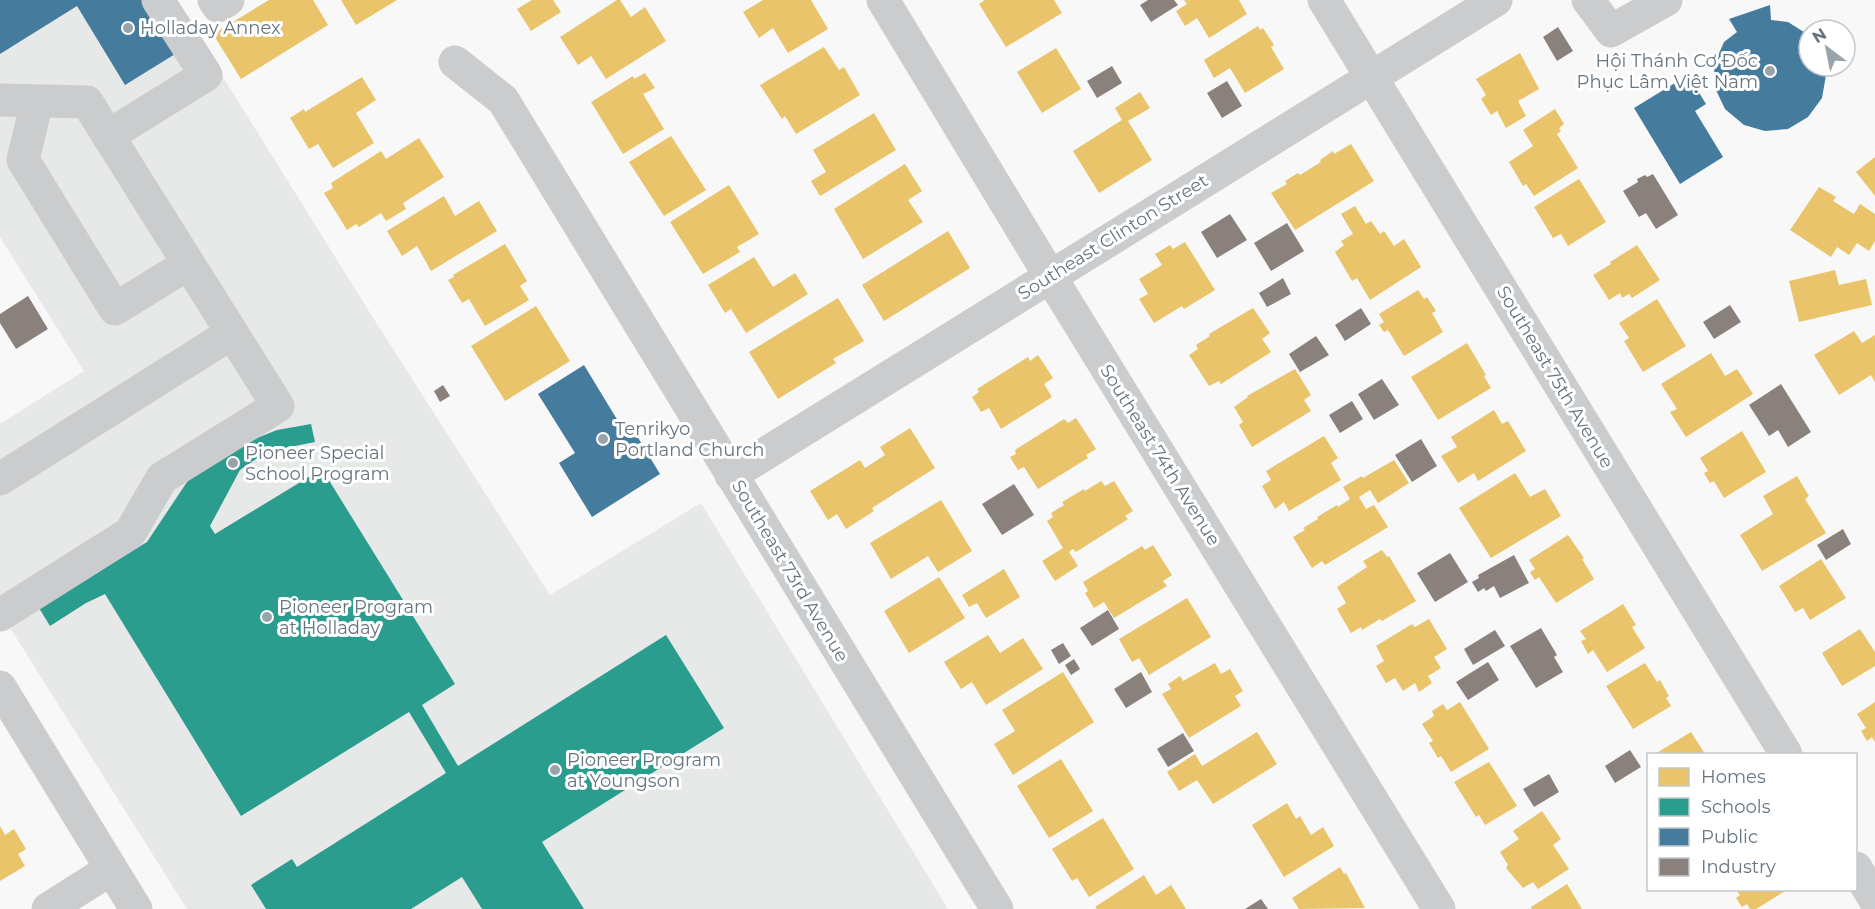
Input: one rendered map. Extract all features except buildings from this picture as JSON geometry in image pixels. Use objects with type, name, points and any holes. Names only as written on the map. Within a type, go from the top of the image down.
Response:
[{"type":"street","points":[[108,136],[206,75],[158,0]]},
{"type":"street","points":[[214,0],[218,6],[228,0]]},
{"type":"street","name":"Southeast 74th Avenue","points":[[883,0],[1439,909]]},
{"type":"street","name":"Southeast 75th Avenue","points":[[1324,0],[1785,753]]},
{"type":"street","name":"Southeast Clinton Street","points":[[731,475],[1496,0]]},
{"type":"street","points":[[1588,0],[1611,30],[1666,0]]},
{"type":"street","name":"Southeast 73rd Avenue","points":[[455,62],[502,100],[997,909]]},
{"type":"street","points":[[0,100],[87,102],[278,406],[162,478],[130,533],[0,615]]},
{"type":"street","points":[[37,101],[23,160],[114,309],[188,264]]},
{"type":"street","points":[[0,478],[232,333]]},
{"type":"street","points":[[0,687],[136,909]]},
{"type":"street","points":[[48,909],[111,869]]},
{"type":"street","points":[[1857,870],[1875,900]]},
{"type":"shaded area","name":"Pioneer Special School Program","points":[[0,0],[175,0],[372,316],[550,595],[701,503],[948,909],[187,909],[0,612],[0,424],[84,371],[0,237]]},
{"type":"place","name":"Holladay Annex","points":[[128,28]]},
{"type":"place","name":"Hội Thánh Cơ Đốc Phục Lâm Việt Nam","points":[[1770,71]]},
{"type":"place","name":"Tenrikyo Portland Church","points":[[603,439]]},
{"type":"place","name":"Pioneer Special School Program","points":[[233,463]]},
{"type":"place","name":"Pioneer Program at Holladay","points":[[267,617]]},
{"type":"place","name":"Pioneer Program at Youngson","points":[[555,770]]}]
